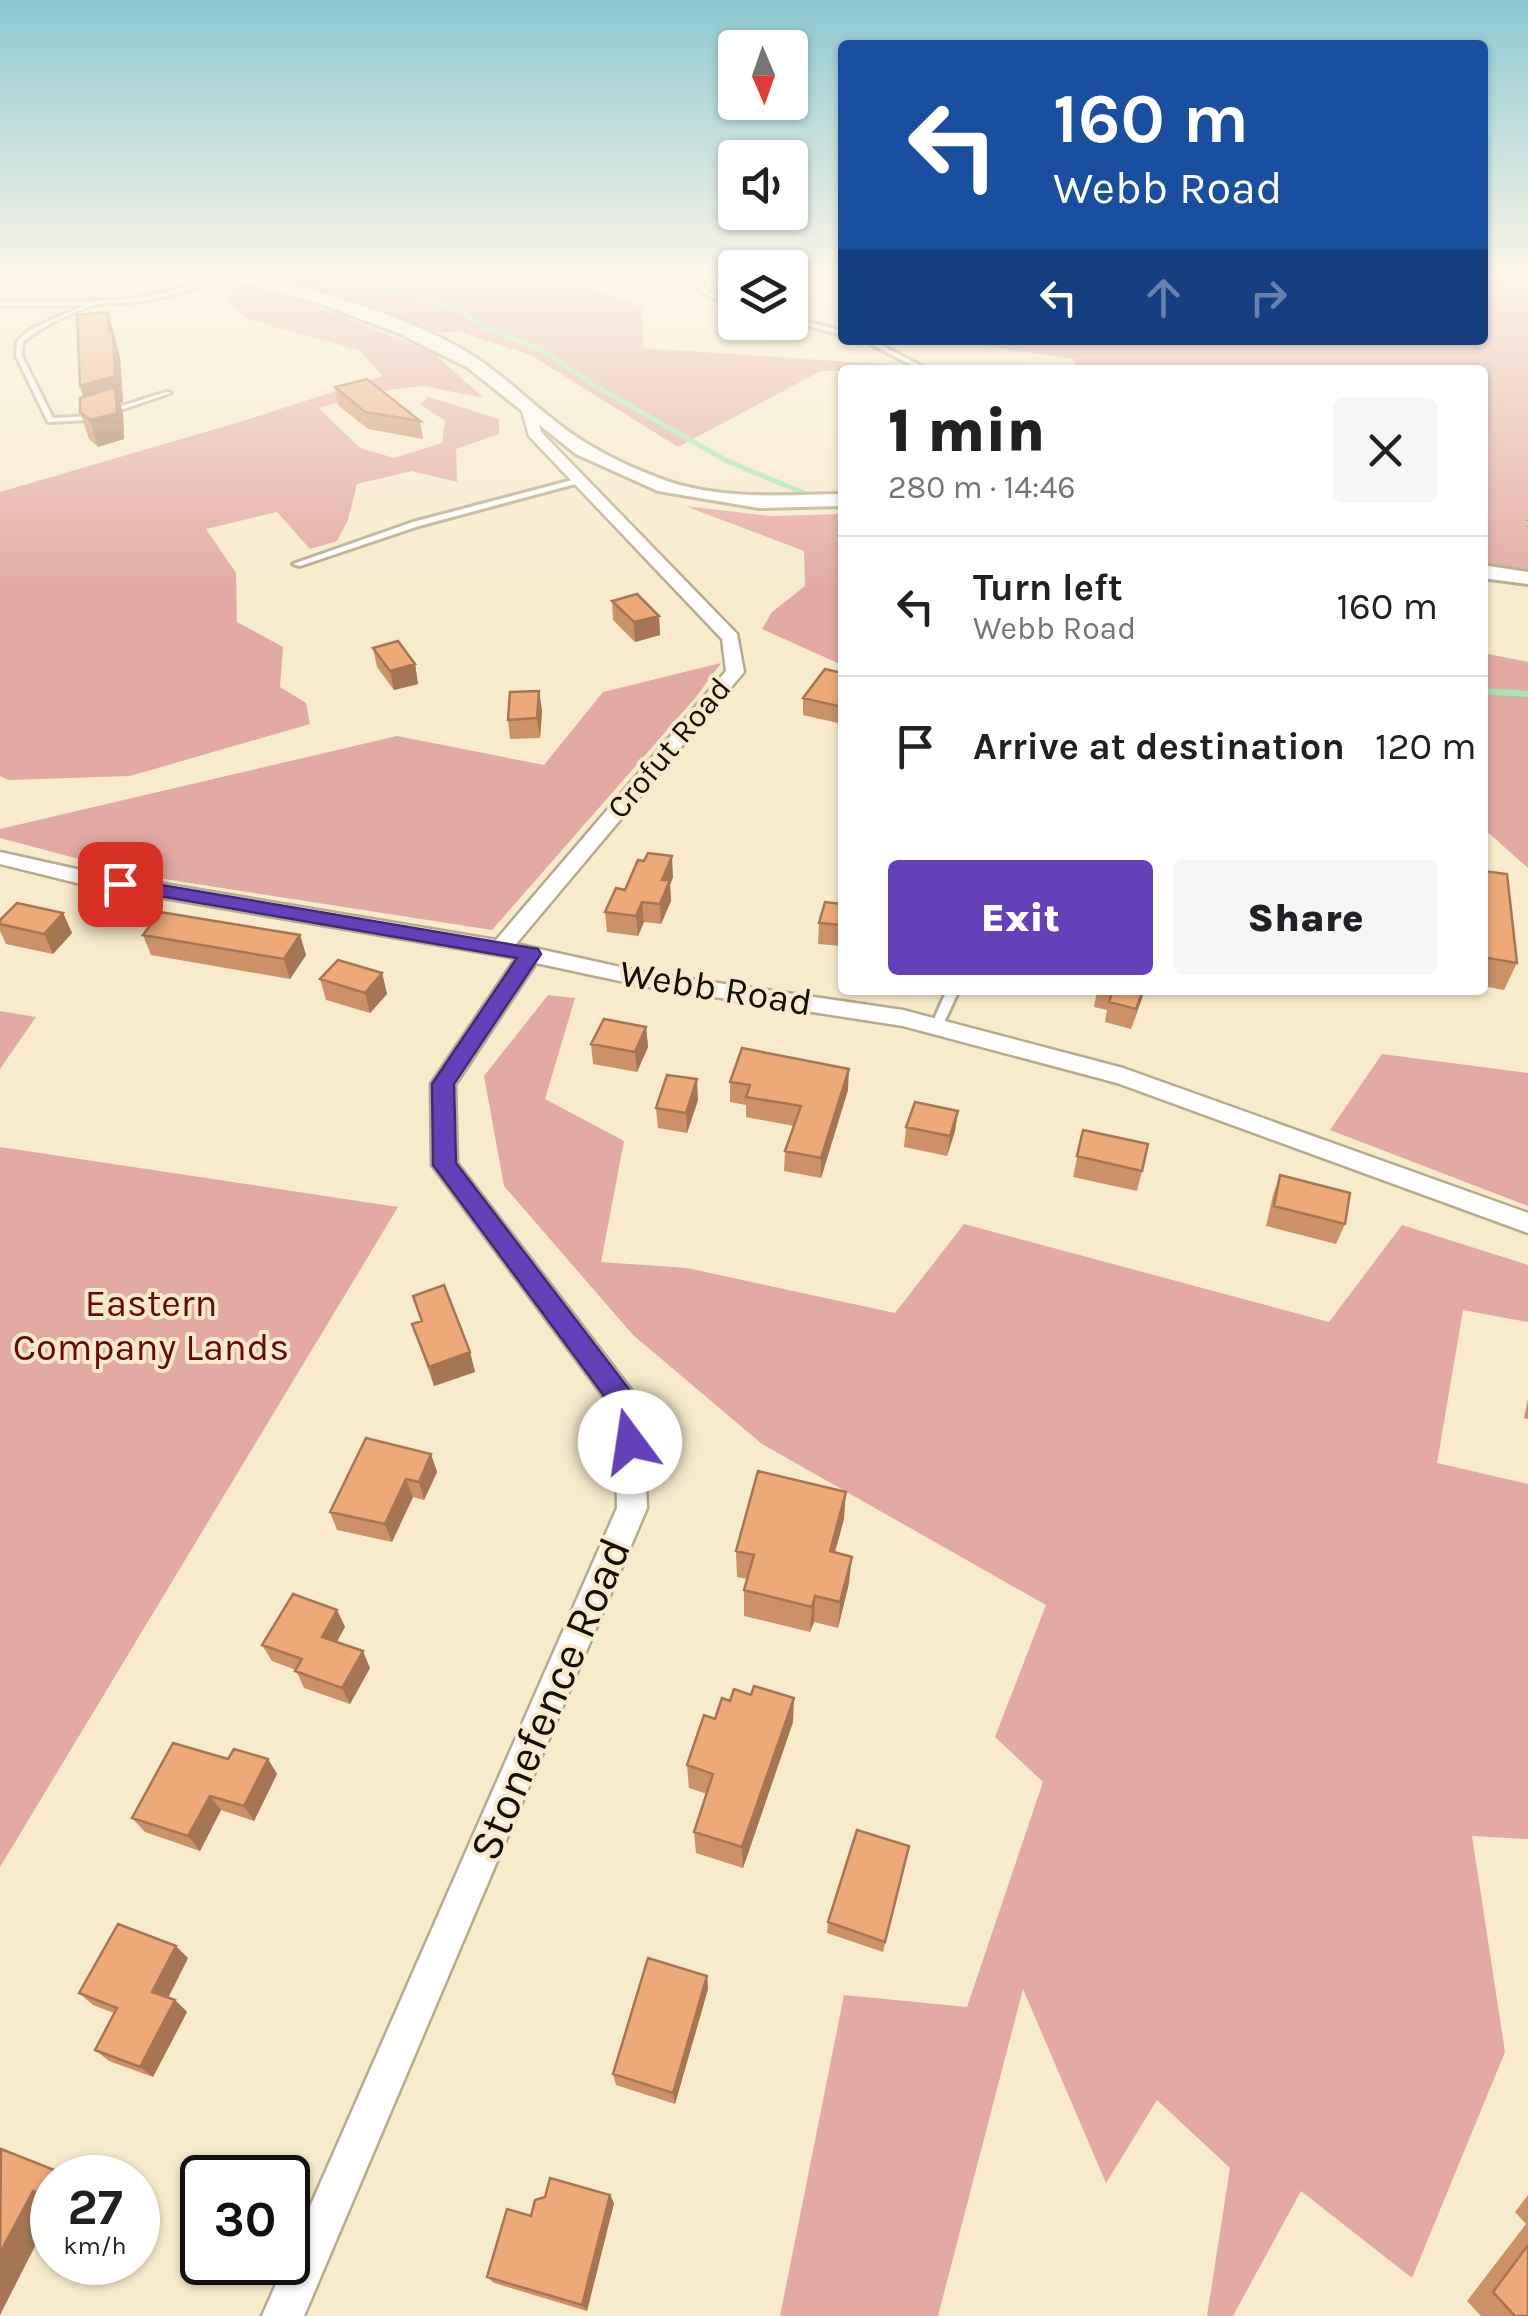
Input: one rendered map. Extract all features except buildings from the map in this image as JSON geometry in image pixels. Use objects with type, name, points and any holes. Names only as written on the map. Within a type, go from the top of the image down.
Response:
[{"type":"street","points":[[491,379],[582,450],[666,488],[759,502],[838,500]]},
{"type":"street","name":"Crofut Road","points":[[516,950],[735,672],[731,638],[534,433],[529,411]]},
{"type":"street","points":[[1488,572],[1528,578]]},
{"type":"street","name":"Webb Road","points":[[0,858],[82,877],[516,950],[642,978],[937,1026],[1123,1076],[1528,1223]]},
{"type":"street","name":"Stonefence Road","points":[[283,2316],[632,1508],[629,1409],[444,1165],[443,1084],[516,950]]},
{"type":"lane","points":[[31,379],[51,420],[91,418],[168,393]]},
{"type":"lane","points":[[297,564],[416,524],[580,480]]},
{"type":"lane","points":[[937,1026],[951,995]]},
{"type":"path","points":[[1528,520],[1528,529]]},
{"type":"green space","points":[[372,379],[463,379],[484,398],[423,386],[379,391],[319,408],[360,448],[394,458],[442,443],[445,421],[420,404],[429,397],[499,419],[499,434],[456,449],[457,482],[412,471],[357,484],[348,520],[337,541],[310,549],[277,512],[206,529],[236,573],[237,622],[283,647],[280,687],[306,703],[310,724],[130,776],[8,780],[0,776],[0,492]]},
{"type":"green space","points":[[569,379],[806,379],[678,447]]},
{"type":"green space","points":[[1488,379],[1528,379],[1528,572],[1488,566]]},
{"type":"green space","points":[[685,506],[771,516],[838,514],[838,663],[762,629],[772,612],[805,586],[804,551]]},
{"type":"green space","points":[[1488,654],[1528,662],[1528,868],[1488,832]]},
{"type":"green space","points":[[721,663],[696,697],[492,930],[139,875],[0,838],[0,829],[397,736],[544,765],[603,692]]},
{"type":"green space","points":[[548,995],[575,998],[545,1099],[624,1141],[601,1262],[687,1268],[895,1313],[964,1224],[1329,1322],[1402,1225],[1528,1265],[1528,1322],[1463,1310],[1437,1463],[1528,1484],[1528,1839],[1472,1836],[1505,2052],[1412,2278],[1301,2191],[1233,2316],[1207,2316],[1230,2168],[1157,2100],[1106,2183],[1023,1989],[938,2316],[780,2316],[844,1995],[967,2007],[1043,1782],[995,1737],[1046,1605],[762,1444],[633,1335],[504,1186],[484,1076]]},
{"type":"green space","points":[[0,1011],[36,1017],[0,1069]]},
{"type":"green space","points":[[1382,1054],[1528,1073],[1528,1206],[1330,1130]]},
{"type":"green space","name":"Eastern Company Lands","points":[[0,1147],[398,1207],[0,1867]]},
{"type":"waterway","points":[[585,379],[727,461],[816,498]]},
{"type":"waterway","points":[[1488,691],[1528,694]]},
{"type":"route","points":[[120,884],[530,954],[443,1084],[444,1165],[629,1409],[630,1442]]}]
